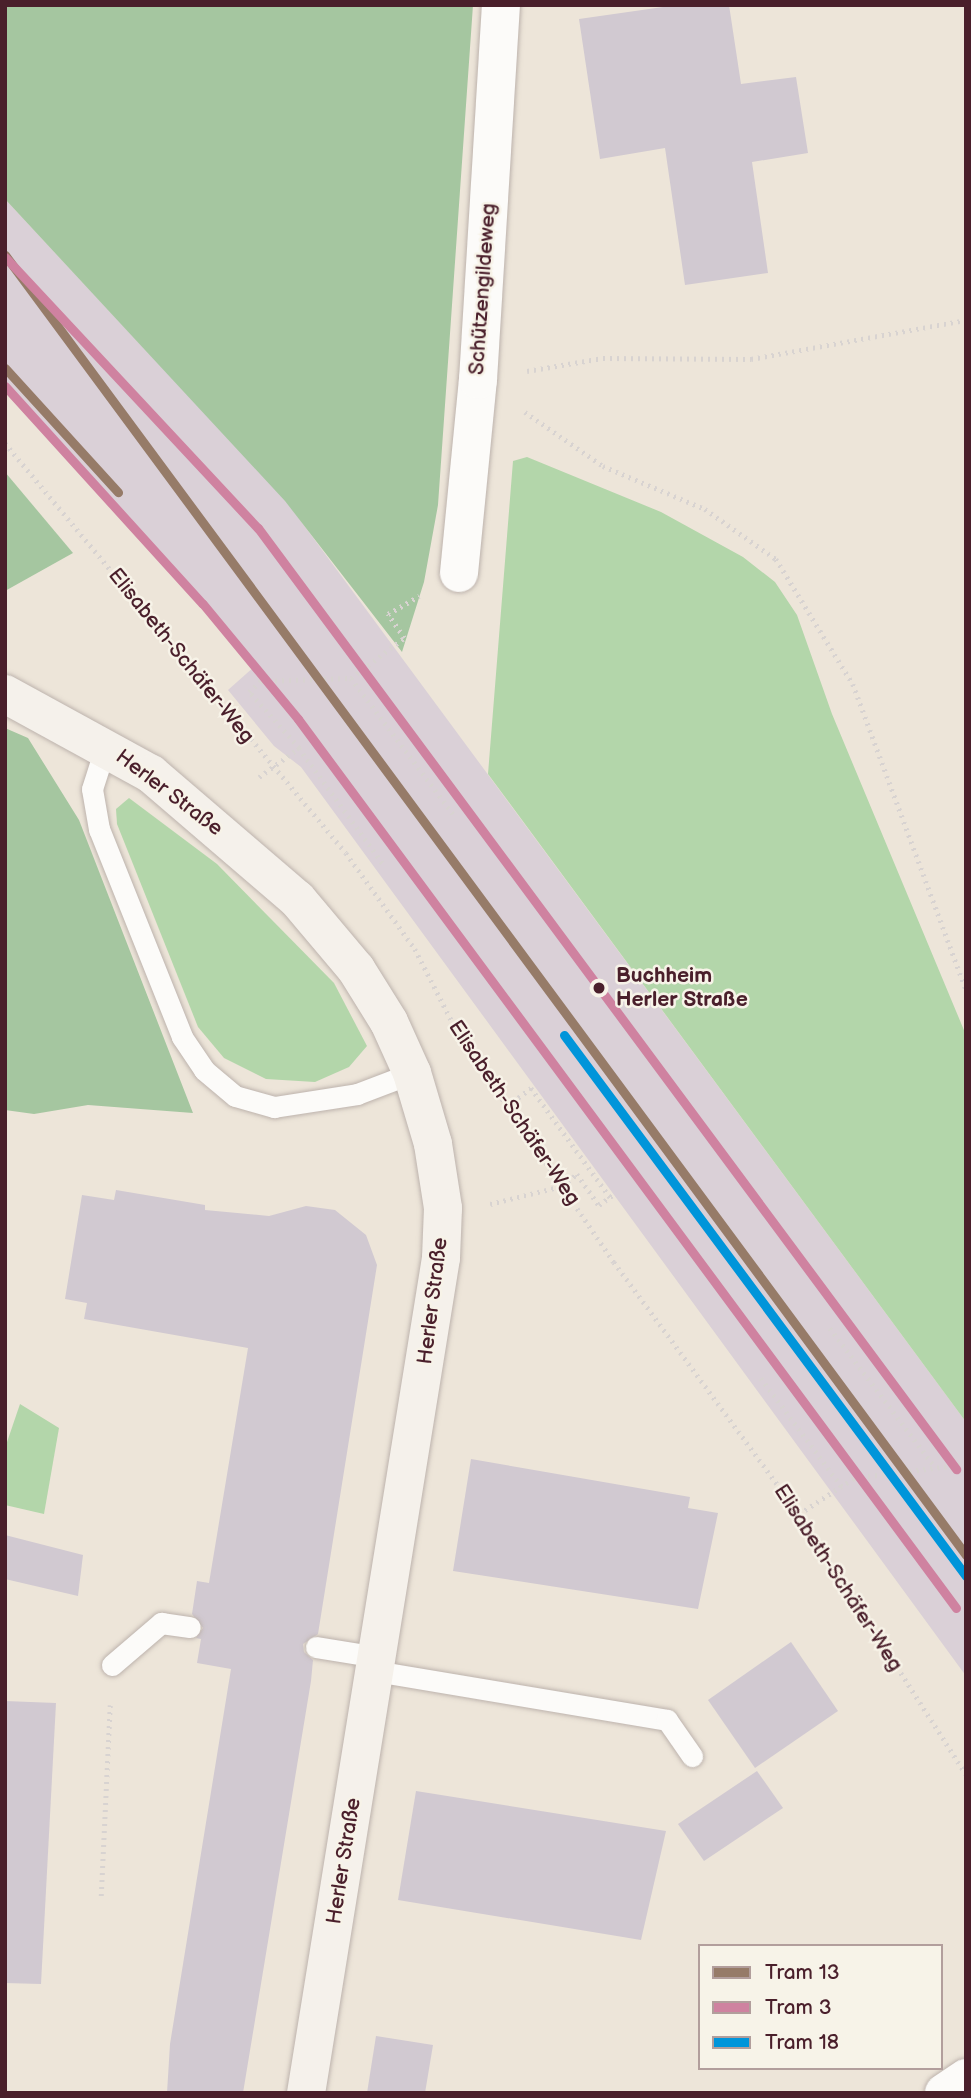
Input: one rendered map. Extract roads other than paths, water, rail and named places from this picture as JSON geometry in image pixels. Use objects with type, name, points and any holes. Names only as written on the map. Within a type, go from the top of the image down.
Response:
[{"type":"street","name":"Schützengildeweg","points":[[459,573],[478,380],[501,5]]},
{"type":"street","name":"Herler Straße","points":[[5,694],[106,745],[192,806],[296,899],[356,970],[389,1022],[412,1073],[433,1144],[443,1208],[434,1312],[306,2093]]},
{"type":"street","points":[[944,2093],[966,2078]]},
{"type":"lane","points":[[106,745],[92,789],[99,829],[182,1037],[204,1070],[235,1096],[274,1107],[357,1094],[412,1073]]},
{"type":"lane","points":[[112,1665],[161,1623],[190,1627]]},
{"type":"lane","points":[[316,1647],[376,1664],[667,1720],[692,1756]]},
{"type":"tram line","name":"13","points":[[5,255],[966,1555]]},
{"type":"tram line","name":"3","points":[[5,257],[258,528],[956,1469]]},
{"type":"tram line","name":"13","points":[[5,368],[118,492]]},
{"type":"tram line","name":"3","points":[[5,386],[203,604],[298,719],[956,1608]]},
{"type":"tram line","name":"18","points":[[564,1035],[966,1576]]},
{"type":"place","name":"Buchheim Herler Straße","points":[[599,988]]}]
